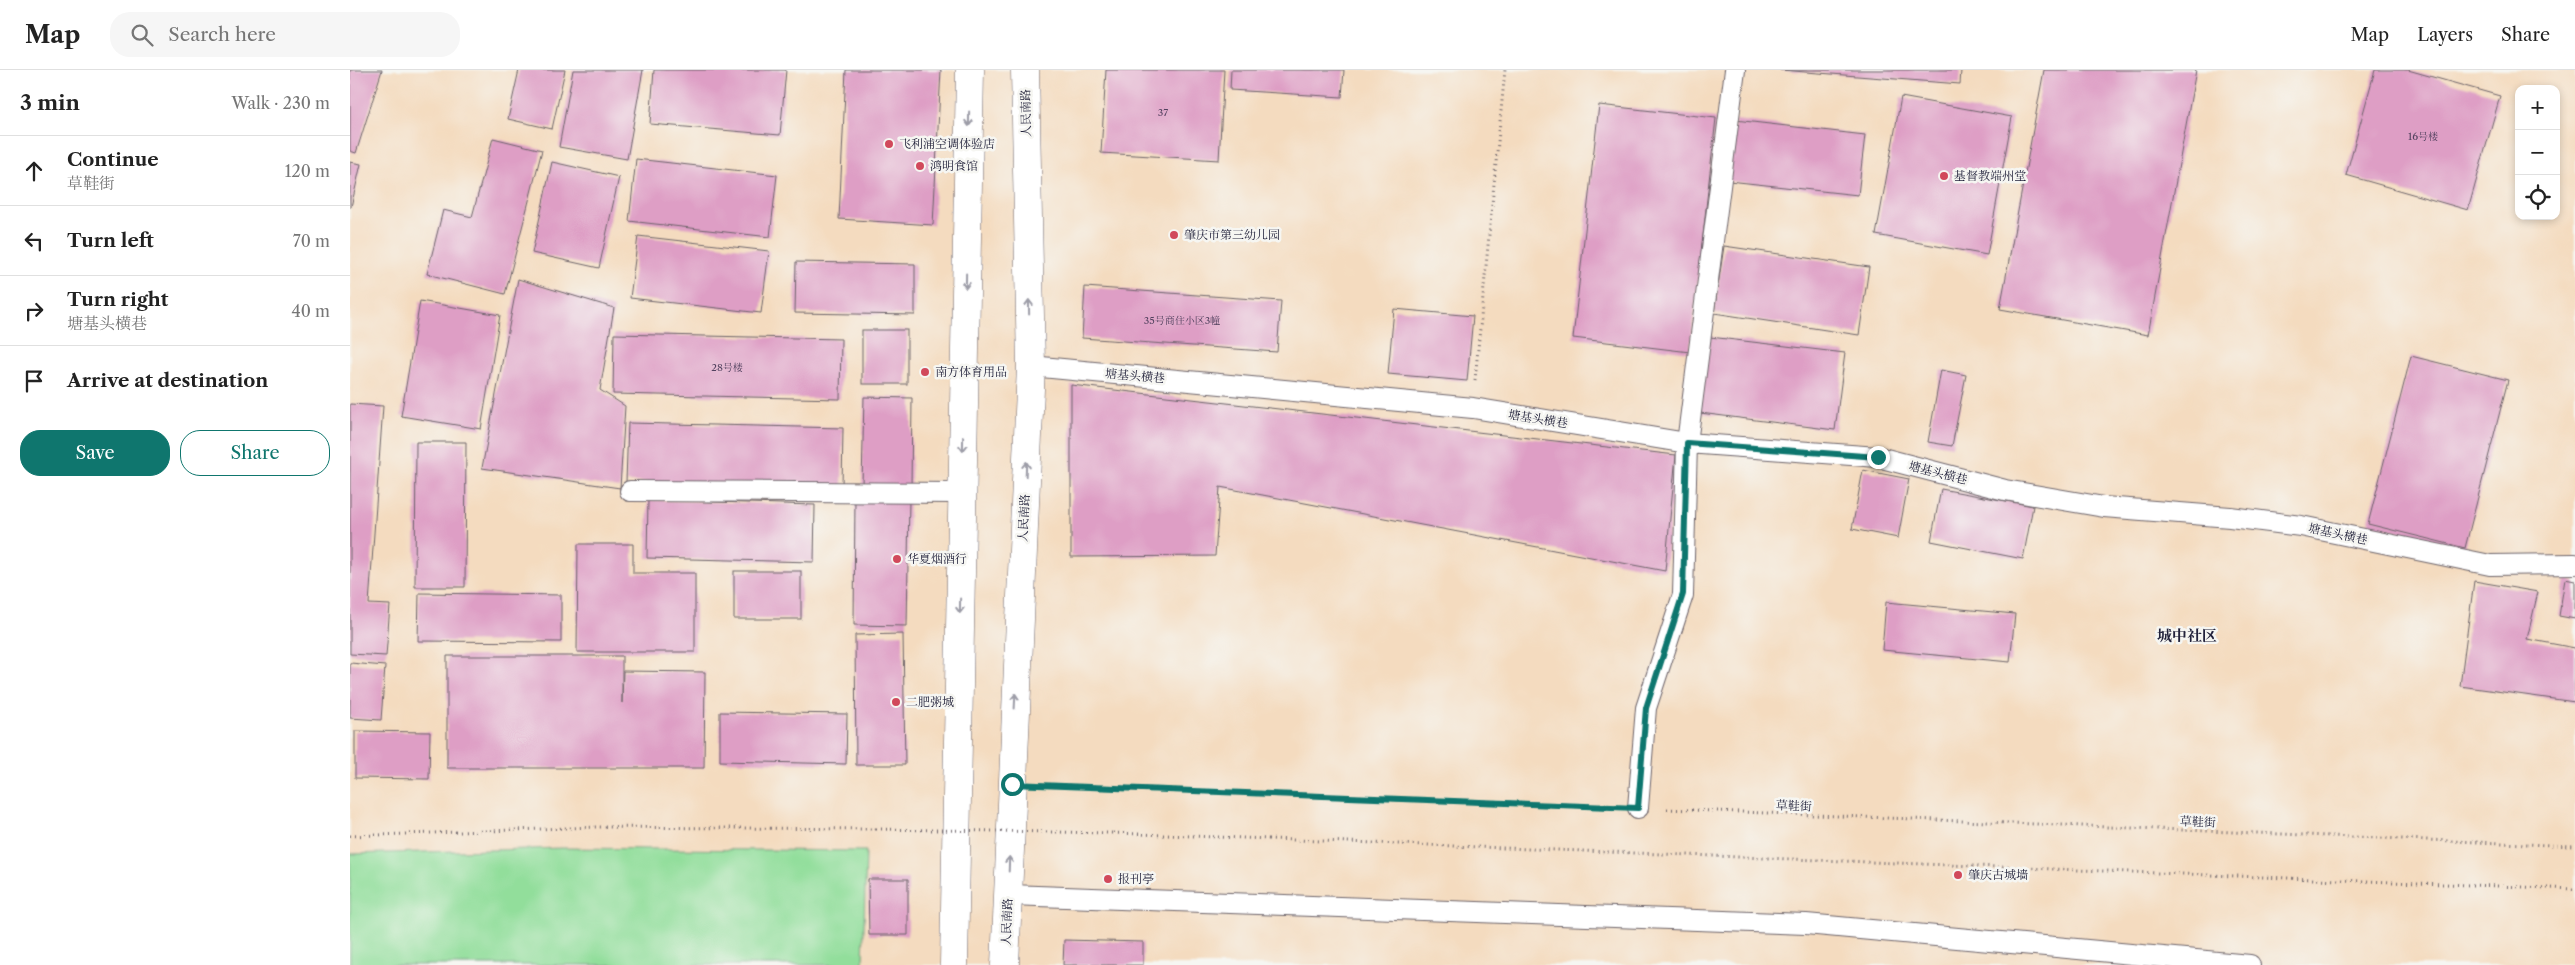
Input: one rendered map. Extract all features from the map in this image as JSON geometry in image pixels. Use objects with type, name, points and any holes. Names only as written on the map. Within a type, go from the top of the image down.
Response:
[{"type":"main road","points":[[954,965],[970,70]]},
{"type":"main road","name":"人民南路","points":[[1005,965],[1030,366],[1025,70]]},
{"type":"lane","points":[[1638,808],[1646,708],[1683,594],[1687,443],[1735,70]]},
{"type":"lane","name":"塘基头横巷","points":[[1030,366],[1473,408],[1687,443],[1878,457],[2005,490],[2104,507],[2230,517],[2301,526],[2490,565],[2575,564]]},
{"type":"lane","points":[[630,491],[962,493]]},
{"type":"lane","points":[[1008,895],[1806,924],[2250,965]]},
{"type":"path","points":[[1473,408],[1505,70]]},
{"type":"path","name":"草鞋街","points":[[1012,784],[2575,846]]},
{"type":"path","points":[[350,836],[596,827],[1113,833],[2575,889]]},
{"type":"green space","points":[[563,848],[866,851],[863,965],[350,965],[350,854]]},
{"type":"building","points":[[350,70],[382,70],[356,153],[350,151]]},
{"type":"building","points":[[519,70],[565,70],[552,129],[508,119]]},
{"type":"building","points":[[573,70],[643,70],[627,159],[559,147]]},
{"type":"building","points":[[654,70],[786,70],[780,135],[650,124]]},
{"type":"building","points":[[846,70],[941,70],[933,225],[839,219]]},
{"type":"building","points":[[1106,70],[1224,70],[1219,160],[1101,153]]},
{"type":"building","points":[[1231,70],[1344,70],[1342,97],[1230,90]]},
{"type":"building","points":[[1780,70],[1961,70],[1960,84]]},
{"type":"building","points":[[2044,70],[2196,70],[2148,335],[2000,309]]},
{"type":"building","points":[[2375,70],[2408,70],[2500,96],[2468,210],[2346,175]]},
{"type":"building","name":"基督教端州堂","points":[[1901,97],[2012,117],[1987,255],[1876,235]]},
{"type":"building","points":[[1599,105],[1716,118],[1690,352],[1573,338]]},
{"type":"building","points":[[1735,120],[1865,135],[1858,195],[1729,181]]},
{"type":"building","points":[[493,138],[542,150],[505,294],[427,274],[443,210],[472,217]]},
{"type":"building","points":[[636,159],[777,175],[770,237],[629,221]]},
{"type":"building","points":[[350,162],[361,164],[351,207],[350,207]]},
{"type":"building","points":[[552,162],[619,177],[599,268],[532,253]]},
{"type":"building","points":[[638,236],[769,251],[761,313],[630,298]]},
{"type":"building","points":[[1724,246],[1869,267],[1859,335],[1714,313]]},
{"type":"building","points":[[796,262],[915,264],[915,315],[795,313]]},
{"type":"building","points":[[518,279],[614,308],[600,390],[625,406],[620,488],[482,468]]},
{"type":"building","points":[[1085,287],[1281,301],[1277,352],[1082,338]]},
{"type":"building","points":[[420,301],[500,315],[481,429],[401,416]]},
{"type":"building","points":[[1394,309],[1473,316],[1467,381],[1388,374]]},
{"type":"building","points":[[862,330],[907,330],[907,384],[862,384]]},
{"type":"building","points":[[614,334],[841,339],[840,399],[613,394]]},
{"type":"building","points":[[1710,337],[1845,353],[1835,430],[1700,413]]},
{"type":"building","points":[[2411,356],[2508,380],[2465,548],[2368,524]]},
{"type":"building","points":[[1941,370],[1966,375],[1952,446],[1928,442]]},
{"type":"building","points":[[1071,385],[1676,455],[1665,571],[1220,487],[1215,556],[1071,557]]},
{"type":"building","points":[[864,397],[912,398],[911,487],[862,485]]},
{"type":"building","points":[[350,404],[383,406],[369,604],[390,605],[386,656],[350,654]]},
{"type":"building","points":[[628,423],[843,428],[842,487],[626,482]]},
{"type":"building","points":[[416,442],[466,442],[465,587],[415,587]]},
{"type":"building","points":[[1863,470],[1909,479],[1898,538],[1852,529]]},
{"type":"building","points":[[1941,489],[2033,506],[2023,559],[1931,541]]},
{"type":"building","points":[[855,499],[909,499],[907,626],[854,625]]},
{"type":"building","points":[[648,500],[815,505],[814,562],[647,558]]},
{"type":"building","points":[[578,544],[633,544],[633,573],[695,573],[695,652],[577,652]]},
{"type":"building","points":[[734,571],[801,571],[801,619],[734,619]]},
{"type":"building","points":[[2565,579],[2575,581],[2575,619],[2559,616]]},
{"type":"building","points":[[2474,581],[2538,592],[2527,639],[2575,648],[2575,702],[2460,686]]},
{"type":"building","points":[[419,593],[561,595],[561,642],[418,641]]},
{"type":"building","points":[[1886,602],[2015,614],[2010,662],[1882,650]]},
{"type":"building","points":[[903,634],[905,765],[856,765],[855,635]]},
{"type":"building","points":[[447,656],[622,656],[622,703],[623,671],[705,672],[704,768],[447,768]]},
{"type":"building","points":[[350,663],[385,666],[381,720],[350,718]]},
{"type":"building","points":[[720,712],[847,714],[846,764],[720,761]]},
{"type":"building","points":[[355,731],[430,732],[429,779],[355,778]]},
{"type":"building","points":[[868,879],[908,879],[908,935],[869,935]]},
{"type":"building","points":[[1064,940],[1143,942],[1143,965],[1063,965]]},
{"type":"place","name":"飞利浦空调体验店","points":[[889,144]]},
{"type":"place","name":"鸿明食馆","points":[[920,166]]},
{"type":"place","name":"基督教端州堂","points":[[1944,176]]},
{"type":"place","name":"肇庆市第三幼儿园","points":[[1174,235]]},
{"type":"place","name":"南方体育用品","points":[[925,372]]},
{"type":"place","name":"华夏烟酒行","points":[[897,559]]},
{"type":"place","name":"二肥粥城","points":[[896,702]]},
{"type":"place","name":"肇庆古城墙","points":[[1958,875]]},
{"type":"place","name":"报刊亭","points":[[1108,879]]},
{"type":"district","name":"城中社区","points":[[2187,636]]},
{"type":"route","points":[[1012,784],[1638,808],[1646,708],[1683,594],[1687,443],[1878,457]]}]
